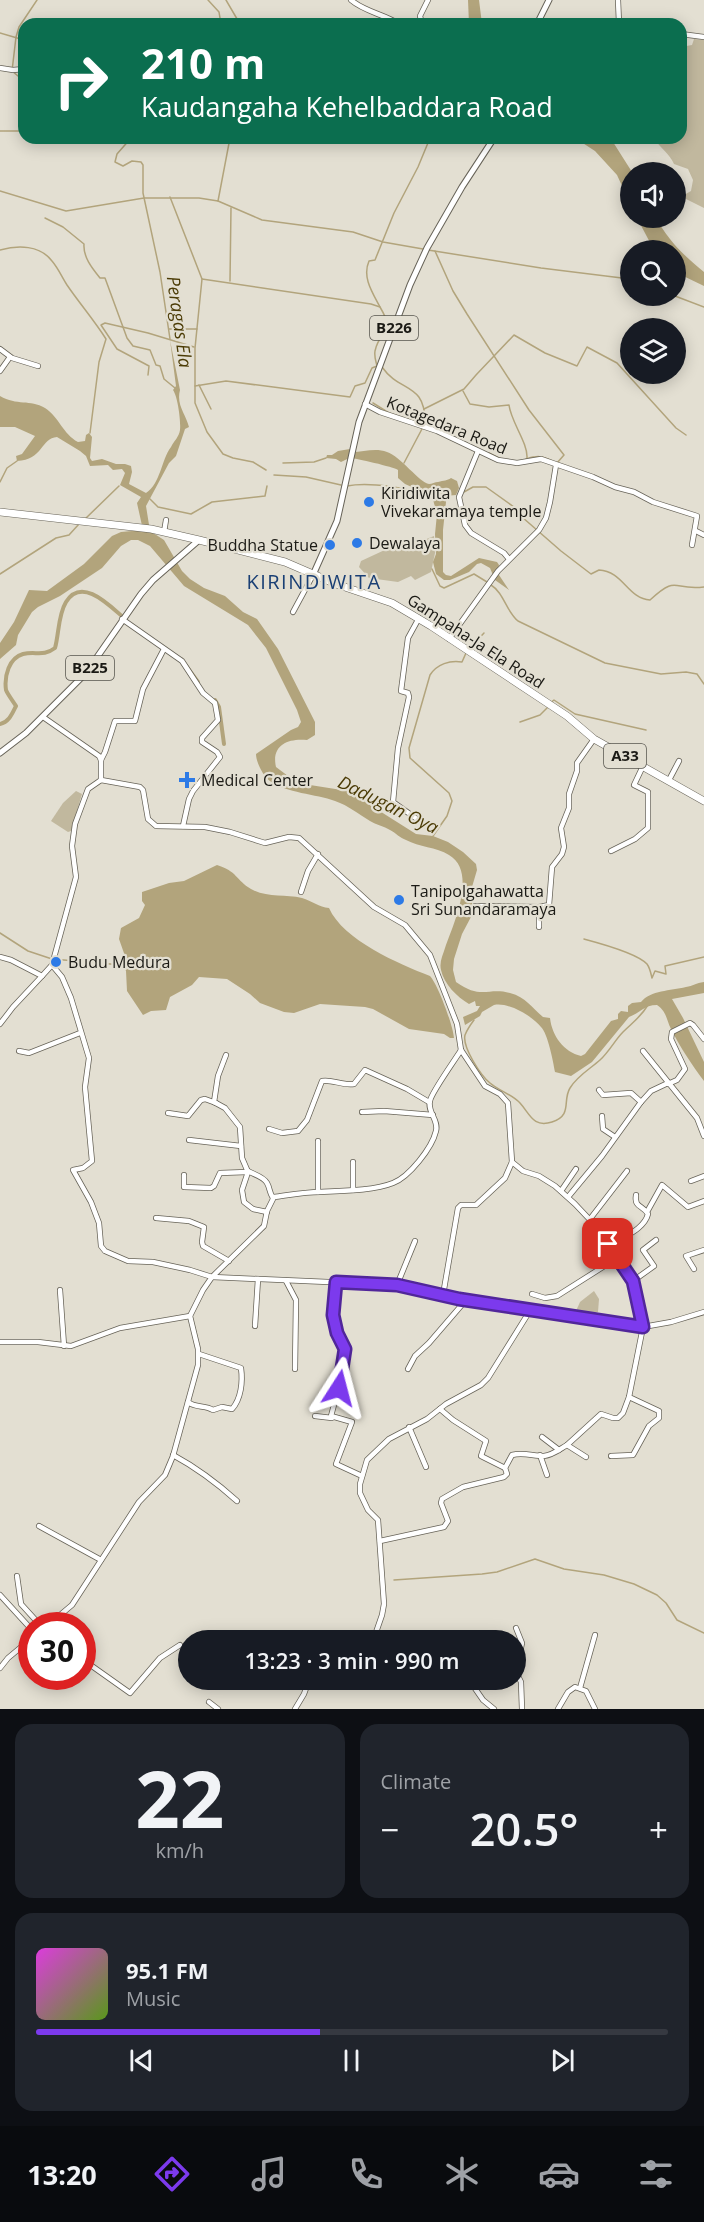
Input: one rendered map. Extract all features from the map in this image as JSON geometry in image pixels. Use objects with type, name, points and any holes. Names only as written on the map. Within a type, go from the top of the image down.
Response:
[{"type":"highway","name":"Gampaha-Ja Ela Road","points":[[0,512],[151,529],[199,540],[285,562],[392,603],[419,618],[567,716],[594,740],[704,801]]},
{"type":"main road","points":[[540,18],[549,0]]},
{"type":"main road","name":"B226","points":[[313,574],[337,521],[352,449],[365,404],[400,311],[426,251],[462,187],[490,144]]},
{"type":"main road","name":"B225","points":[[0,753],[43,717],[86,673],[141,594],[199,540]]},
{"type":"street","points":[[351,0],[390,18]]},
{"type":"street","points":[[420,18],[428,0]]},
{"type":"street","points":[[618,0],[619,18]]},
{"type":"street","points":[[687,35],[704,37]]},
{"type":"street","points":[[0,68],[18,70]]},
{"type":"street","points":[[0,348],[10,357],[39,366]]},
{"type":"street","points":[[0,371],[10,357]]},
{"type":"street","name":"Kotagedara Road","points":[[365,404],[380,412],[437,431],[507,463],[541,459],[634,492],[653,502],[697,516],[696,531]]},
{"type":"street","points":[[478,451],[460,495],[466,527],[509,559]]},
{"type":"street","points":[[449,639],[498,571],[538,532],[546,518],[556,465]]},
{"type":"street","points":[[164,532],[166,520]]},
{"type":"street","points":[[692,545],[696,531],[704,535]]},
{"type":"street","points":[[292,612],[313,574]]},
{"type":"street","points":[[419,618],[408,638],[401,691],[408,693],[409,698],[398,748],[393,802],[431,830]]},
{"type":"street","points":[[122,619],[186,666],[202,693],[215,703],[218,713],[218,720],[202,738],[202,742],[217,752],[220,758],[193,791],[183,826]]},
{"type":"street","points":[[101,780],[101,760],[115,721],[135,721],[143,689],[164,649]]},
{"type":"street","points":[[43,717],[95,753],[101,760]]},
{"type":"street","points":[[475,906],[540,907],[549,905],[552,867],[562,854],[564,847],[561,828],[569,808],[569,794],[577,771],[577,763],[594,740]]},
{"type":"street","points":[[669,780],[679,761]]},
{"type":"street","points":[[611,851],[635,839],[648,828],[648,792],[634,785],[643,766]]},
{"type":"street","points":[[0,1024],[52,965],[75,885],[72,838],[76,820],[88,789],[101,780],[140,787],[148,819],[156,826],[183,826],[230,832],[265,843],[296,836],[374,907],[405,925],[430,955],[457,1024],[461,1050],[485,1086],[500,1094],[508,1103],[512,1162],[507,1174],[476,1205],[461,1205],[458,1208],[443,1295]]},
{"type":"street","points":[[300,892],[318,854]]},
{"type":"street","points":[[538,927],[540,907]]},
{"type":"street","points":[[0,957],[11,960],[42,976]]},
{"type":"street","points":[[52,965],[62,977],[75,1009],[89,1058],[85,1087],[92,1161],[83,1168],[73,1170],[97,1216],[101,1246],[111,1254],[128,1261],[153,1262],[212,1277],[397,1285],[466,1300],[643,1327],[671,1322],[704,1312]]},
{"type":"street","points":[[568,1197],[651,1091],[677,1080],[684,1070],[671,1039],[672,1032],[690,1023],[704,1040]]},
{"type":"street","points":[[19,1051],[29,1053],[80,1033]]},
{"type":"street","points":[[429,1102],[461,1050]]},
{"type":"street","points":[[644,1051],[697,1118],[704,1136]]},
{"type":"street","points":[[216,1103],[214,1096],[218,1076],[226,1055]]},
{"type":"street","points":[[269,1129],[282,1133],[298,1131],[307,1120],[322,1081],[343,1085],[354,1084],[365,1070],[429,1102],[437,1124],[436,1132],[423,1156],[411,1170],[392,1184],[273,1198]]},
{"type":"street","points":[[599,1090],[603,1095],[631,1093],[641,1102]]},
{"type":"street","points":[[168,1113],[188,1116],[201,1100],[205,1099],[225,1108],[238,1124],[242,1158],[247,1171],[247,1180],[242,1190],[244,1202],[253,1209],[267,1212]]},
{"type":"street","points":[[362,1112],[433,1115]]},
{"type":"street","points":[[602,1116],[603,1129],[615,1137]]},
{"type":"street","points":[[189,1140],[241,1146]]},
{"type":"street","points":[[318,1141],[318,1192]]},
{"type":"street","points":[[352,1190],[353,1162]]},
{"type":"street","points":[[505,1468],[512,1455],[519,1453],[545,1456],[567,1444],[601,1414],[618,1418],[623,1413],[629,1397],[643,1327],[633,1281],[590,1219],[561,1191],[538,1176],[523,1171],[512,1162]]},
{"type":"street","points":[[561,1191],[576,1169]]},
{"type":"street","points":[[184,1175],[184,1187],[211,1188],[220,1173],[247,1171],[264,1179],[268,1184],[268,1192],[273,1198]]},
{"type":"street","points":[[590,1219],[627,1171]]},
{"type":"street","points":[[691,1181],[704,1176]]},
{"type":"street","points":[[610,1246],[647,1219],[647,1212],[662,1185],[688,1207],[704,1201]]},
{"type":"street","points":[[636,1195],[637,1206],[647,1212]]},
{"type":"street","points":[[64,1612],[72,1605],[139,1502],[165,1474],[173,1455],[198,1365],[199,1354],[190,1316],[212,1277],[262,1229],[273,1198]]},
{"type":"street","points":[[156,1218],[189,1221],[204,1227],[203,1246],[229,1261]]},
{"type":"street","points":[[633,1281],[654,1266],[643,1250],[656,1239]]},
{"type":"street","points":[[397,1285],[415,1241]]},
{"type":"street","points":[[694,1269],[686,1256],[704,1250]]},
{"type":"street","points":[[532,1294],[545,1298],[557,1296],[617,1258]]},
{"type":"street","points":[[255,1326],[258,1279]]},
{"type":"street","points":[[286,1281],[296,1300],[295,1369]]},
{"type":"street","points":[[332,1418],[345,1349],[337,1333],[333,1315],[336,1282]]},
{"type":"street","points":[[60,1290],[64,1346]]},
{"type":"street","points":[[408,1369],[415,1356],[466,1300]]},
{"type":"street","points":[[377,1630],[384,1604],[378,1520],[368,1510],[360,1493],[362,1476],[368,1460],[389,1439],[427,1419],[451,1401],[481,1385],[488,1378],[531,1309]]},
{"type":"street","points":[[0,1342],[38,1342],[71,1346],[120,1328],[190,1316]]},
{"type":"street","points":[[188,1402],[193,1406],[213,1410],[222,1407],[232,1409],[235,1407],[240,1392],[241,1368],[199,1354]]},
{"type":"street","points":[[611,1456],[633,1455],[649,1425],[659,1418],[659,1411],[629,1397]]},
{"type":"street","points":[[380,1541],[444,1527],[448,1521],[441,1503],[442,1499],[464,1487],[504,1478],[507,1474],[505,1468],[481,1456],[486,1441],[440,1410]]},
{"type":"street","points":[[315,1416],[352,1422],[336,1464],[362,1476]]},
{"type":"street","points":[[409,1427],[426,1467]]},
{"type":"street","points":[[542,1437],[559,1450]]},
{"type":"street","points":[[567,1444],[586,1457]]},
{"type":"street","points":[[173,1455],[215,1481],[237,1501]]},
{"type":"street","points":[[540,1455],[547,1475]]},
{"type":"street","points":[[39,1526],[101,1560]]},
{"type":"street","points":[[17,1576],[21,1604],[28,1612]]},
{"type":"street","points":[[0,1595],[18,1615]]},
{"type":"street","points":[[580,1688],[595,1635]]},
{"type":"street","points":[[96,1669],[130,1693],[160,1658],[178,1646]]},
{"type":"street","points":[[0,1668],[3,1660],[18,1649]]},
{"type":"street","points":[[558,1709],[572,1688],[586,1691],[595,1709]]},
{"type":"street","points":[[295,1709],[305,1690]]},
{"type":"street","points":[[476,1690],[483,1700],[494,1709]]},
{"type":"street","points":[[521,1690],[522,1709]]},
{"type":"street","points":[[209,1702],[218,1709]]},
{"type":"shaded area","points":[[468,0],[479,0],[481,18],[469,18]]},
{"type":"shaded area","points":[[694,39],[704,40],[704,208],[686,199],[686,194],[691,191],[693,180],[686,168],[686,162],[673,162],[658,144],[687,144],[687,46],[692,45]]},
{"type":"shaded area","points":[[584,144],[614,144],[626,162],[620,162],[620,181],[595,151]]},
{"type":"shaded area","points":[[642,228],[663,228],[672,240],[649,240]]},
{"type":"shaded area","points":[[686,256],[704,272],[704,286],[686,277]]},
{"type":"shaded area","points":[[170,340],[180,390],[180,405],[189,427],[185,429],[176,456],[169,463],[146,506],[150,531],[164,540],[182,571],[190,579],[204,588],[225,596],[243,612],[257,619],[278,649],[315,722],[315,735],[307,740],[293,740],[282,744],[276,753],[276,767],[288,776],[310,785],[348,791],[416,834],[433,836],[448,842],[476,864],[477,870],[472,887],[472,915],[462,934],[454,959],[453,970],[456,982],[478,992],[502,992],[520,997],[543,1017],[550,1018],[556,1037],[569,1051],[581,1056],[585,1054],[611,1021],[618,1019],[621,1011],[628,1012],[628,1006],[632,1003],[641,1002],[655,993],[704,982],[704,993],[672,999],[704,1062],[704,1081],[678,1042],[665,1013],[657,1005],[645,1008],[629,1017],[592,1062],[571,1076],[555,1072],[544,1030],[532,1018],[520,1011],[494,1005],[465,1025],[463,1017],[477,1011],[480,1006],[476,1006],[475,1001],[469,1004],[456,994],[445,980],[441,967],[463,886],[462,873],[457,863],[444,852],[404,839],[340,803],[293,791],[267,779],[256,754],[298,727],[301,722],[266,648],[248,625],[184,586],[150,546],[138,540],[131,540],[121,546],[102,568],[60,596],[38,607],[32,612],[18,635],[16,645],[0,659],[0,643],[14,622],[29,590],[47,591],[84,564],[112,536],[121,532],[143,530],[137,503],[141,497],[120,485],[125,473],[122,469],[113,470],[108,465],[90,466],[86,456],[57,437],[48,441],[32,457],[17,461],[16,456],[22,454],[35,436],[15,427],[0,427],[0,396],[45,408],[68,435],[78,442],[85,441],[89,433],[92,437],[90,458],[92,461],[102,459],[131,466],[129,484],[146,493],[155,483],[180,430],[179,410],[173,390],[176,386]]},
{"type":"shaded area","points":[[350,449],[349,452],[377,450],[392,454],[425,483],[451,478],[457,481],[459,488],[456,495],[445,496],[443,572],[451,576],[479,558],[497,562],[499,565],[497,572],[509,590],[495,580],[490,568],[481,563],[469,572],[450,580],[444,580],[436,574],[433,562],[436,554],[437,514],[432,496],[405,484],[398,478],[398,470],[353,458],[341,462],[326,458],[327,455]]},
{"type":"shaded area","points":[[434,536],[435,553],[431,572],[415,580],[411,576],[398,582],[369,578],[359,567],[361,561],[389,548],[415,548],[424,540]]},
{"type":"shaded area","points":[[76,791],[82,794],[71,831],[68,832],[51,821],[63,803]]},
{"type":"shaded area","points":[[217,865],[229,870],[246,886],[257,892],[302,898],[329,908],[346,930],[373,950],[430,976],[445,1005],[454,1038],[444,1034],[409,1029],[365,1007],[320,1004],[294,1013],[284,1012],[260,1003],[227,979],[199,977],[192,985],[170,997],[166,1010],[151,1011],[143,1015],[127,991],[126,971],[121,961],[125,956],[119,939],[121,928],[139,918],[145,905],[142,901],[142,892],[169,883],[184,881]]},
{"type":"shaded area","points":[[594,1291],[599,1299],[598,1312],[583,1314],[576,1311],[580,1302]]},
{"type":"waterway","points":[[25,18],[37,0]]},
{"type":"waterway","points":[[208,0],[219,12],[220,18]]},
{"type":"waterway","points":[[226,0],[236,18]]},
{"type":"waterway","points":[[18,30],[12,71],[18,76]]},
{"type":"waterway","points":[[0,33],[18,38]]},
{"type":"waterway","name":"Peragas Ela","points":[[0,131],[18,131]]},
{"type":"waterway","name":"Peragas Ela","points":[[126,144],[117,154],[115,162],[123,166],[132,161],[141,162],[143,165],[143,193],[160,272],[170,339]]},
{"type":"waterway","points":[[0,191],[66,211],[144,198],[199,198],[218,201],[229,144]]},
{"type":"waterway","points":[[380,307],[367,279],[367,267],[369,261],[375,260],[394,213],[428,144]]},
{"type":"waterway","points":[[170,197],[202,279],[195,348],[195,403],[207,432],[223,454],[253,462],[266,470]]},
{"type":"waterway","name":"Peragas Ela","points":[[218,201],[262,220],[353,232],[383,242],[423,249]]},
{"type":"waterway","points":[[230,281],[231,208]]},
{"type":"waterway","name":"Peragas Ela","points":[[45,218],[63,227],[84,244],[91,266],[100,278],[105,278],[127,338],[133,346],[150,350],[156,365],[160,366],[164,379],[175,388]]},
{"type":"waterway","points":[[0,250],[14,247],[28,248],[47,256],[106,339],[99,362],[90,433]]},
{"type":"waterway","name":"Peragas Ela","points":[[428,250],[620,278]]},
{"type":"waterway","points":[[435,251],[453,291],[467,314],[529,410],[564,455],[557,463]]},
{"type":"waterway","points":[[195,386],[226,381],[350,397],[355,386],[365,383],[372,368],[377,366],[375,357],[377,343],[387,327],[380,307],[371,304],[202,279]]},
{"type":"waterway","name":"Peragas Ela","points":[[686,300],[704,307]]},
{"type":"waterway","points":[[148,375],[149,366],[117,349],[101,325],[105,323],[148,333],[194,347]]},
{"type":"waterway","points":[[169,329],[197,329]]},
{"type":"waterway","points":[[424,409],[464,389],[514,335],[545,353],[577,366],[587,347],[617,363],[676,428],[686,435]]},
{"type":"waterway","points":[[382,367],[421,400],[425,422]]},
{"type":"waterway","points":[[199,385],[211,409]]},
{"type":"waterway","points":[[463,391],[470,404],[489,407],[509,405],[525,446],[527,458]]},
{"type":"waterway","points":[[373,403],[389,413],[435,428]]},
{"type":"waterway","points":[[404,463],[423,427]]},
{"type":"waterway","points":[[489,453],[501,459]]},
{"type":"waterway","points":[[526,459],[539,457],[552,461]]},
{"type":"waterway","points":[[283,463],[314,462],[326,458]]},
{"type":"waterway","points":[[0,482],[7,468],[17,461]]},
{"type":"waterway","points":[[274,475],[306,477],[341,485]]},
{"type":"waterway","points":[[85,519],[119,486]]},
{"type":"waterway","points":[[150,499],[158,507],[191,514],[212,502],[265,496],[267,486]]},
{"type":"waterway","points":[[347,486],[390,486],[413,491],[430,498]]},
{"type":"waterway","points":[[464,492],[473,487],[486,487],[514,507],[522,517],[561,551],[591,574],[599,570],[614,575],[642,598],[650,600],[659,592],[676,585],[704,587]]},
{"type":"waterway","points":[[0,574],[56,538],[69,535],[79,524]]},
{"type":"waterway","points":[[432,569],[440,586],[444,588],[474,574],[487,582]]},
{"type":"waterway","points":[[491,585],[518,621],[605,663],[661,674],[686,672],[697,674],[704,684]]},
{"type":"waterway","points":[[0,724],[8,720],[16,706],[6,690],[6,679],[11,663],[23,654],[43,653],[55,648],[61,613],[66,602],[73,595],[88,592],[104,601],[124,618]]},
{"type":"waterway","points":[[470,648],[484,633]]},
{"type":"waterway","name":"Dadugan Oya","points":[[433,836],[447,816],[452,801],[449,793],[410,758],[409,748],[430,675],[444,664],[462,662],[466,653]]},
{"type":"waterway","points":[[181,659],[198,682]]},
{"type":"waterway","points":[[215,700],[219,707],[224,744]]},
{"type":"waterway","points":[[550,703],[554,700],[575,714],[646,730]]},
{"type":"waterway","points":[[520,722],[540,715],[548,707]]},
{"type":"waterway","points":[[0,933],[28,951],[52,959],[122,965]]},
{"type":"waterway","points":[[584,939],[617,949],[642,960],[648,966],[652,978],[655,971],[666,974],[665,966],[704,957]]},
{"type":"waterway","points":[[474,1020],[465,1035],[465,1040],[466,1047],[477,1068],[490,1083],[517,1100],[536,1122],[546,1123],[563,1116],[568,1093],[573,1084],[603,1057],[648,1005]]},
{"type":"waterway","points":[[394,1580],[497,1572],[535,1559],[564,1569],[604,1575],[634,1584],[657,1595],[666,1603],[677,1620],[704,1633]]},
{"type":"place","name":"Kiridiwita Vivekaramaya temple","points":[[369,502]]},
{"type":"place","name":"Dewalaya","points":[[357,543]]},
{"type":"place","name":"Buddha Statue","points":[[330,545]]},
{"type":"place","name":"Medical Center","points":[[187,780]]},
{"type":"place","name":"Tanipolgahawatta Sri Sunandaramaya","points":[[399,900]]},
{"type":"place","name":"Budu Medura","points":[[56,962]]},
{"type":"district","name":"KIRINDIWITA","points":[[314,582]]},
{"type":"route","points":[[339,1388],[345,1349],[337,1333],[333,1315],[336,1282],[397,1285],[459,1299],[643,1327],[633,1281],[608,1244]]}]
